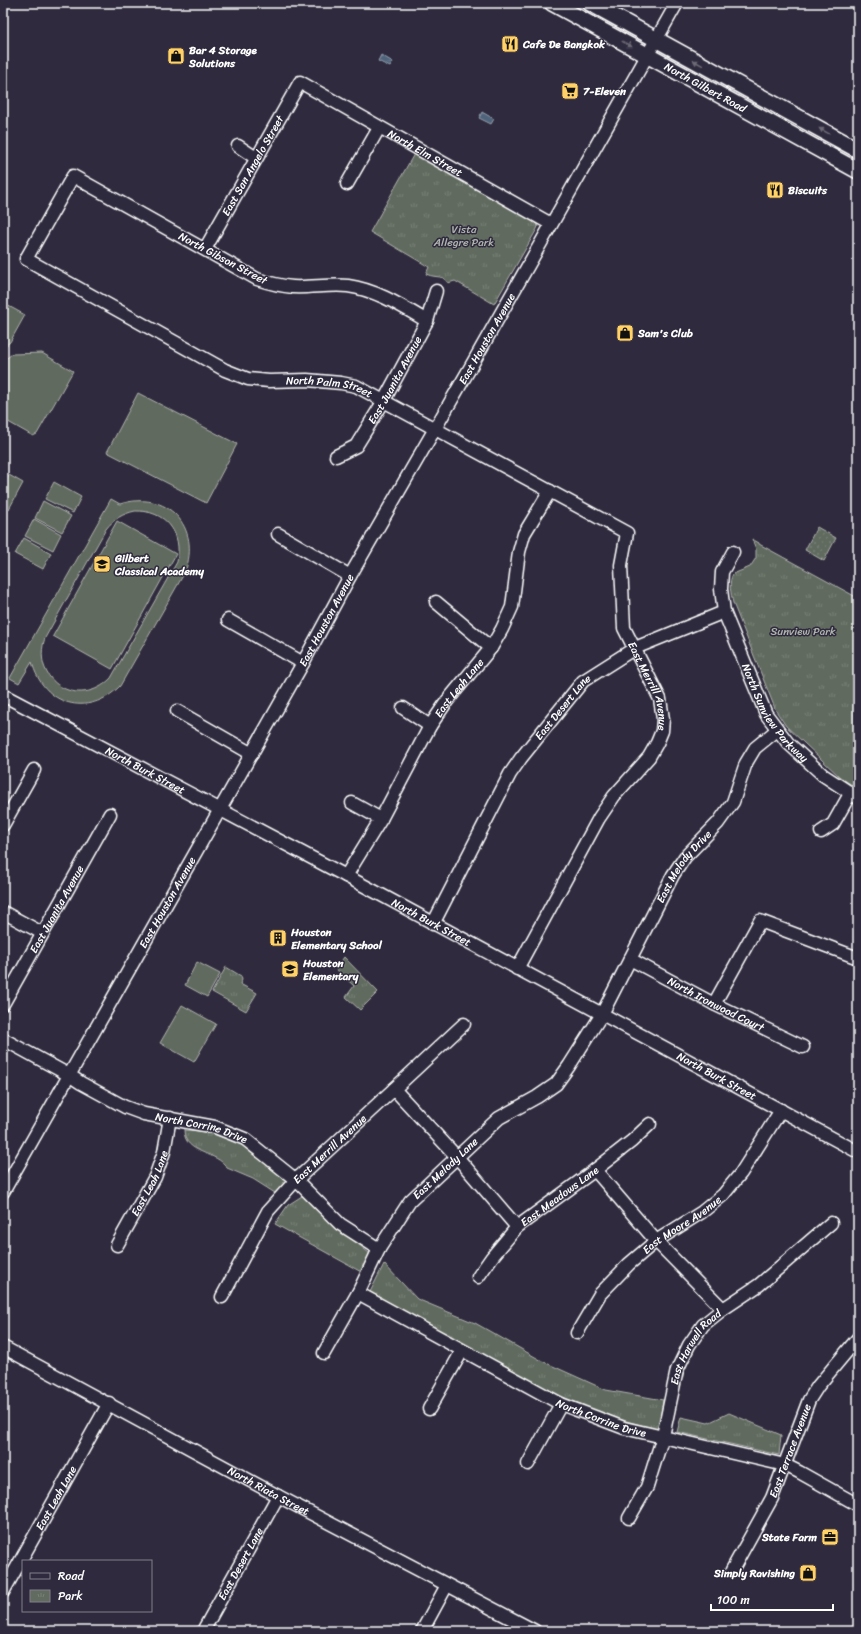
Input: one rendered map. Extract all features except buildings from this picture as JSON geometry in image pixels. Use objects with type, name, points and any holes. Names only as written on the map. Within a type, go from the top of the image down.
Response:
[{"type":"main road","name":"North Gilbert Road","points":[[552,3],[651,47],[858,150]]},
{"type":"main road","name":"North Gilbert Road","points":[[590,3],[651,47],[858,171]]},
{"type":"street","name":"East Houston Avenue","points":[[3,1192],[220,811],[350,576],[677,3]]},
{"type":"street","name":"North Elm Street","points":[[300,82],[551,224]]},
{"type":"street","name":"East San Angelo Street","points":[[205,249],[300,82]]},
{"type":"street","points":[[347,184],[379,128]]},
{"type":"street","points":[[238,146],[256,158]]},
{"type":"street","name":"North Gibson Street","points":[[26,259],[72,176],[257,279],[276,285],[294,287],[348,286],[375,294],[401,306],[426,322]]},
{"type":"street","name":"North Palm Street","points":[[26,259],[225,370],[248,378],[269,381],[307,380],[341,382],[356,386],[627,533]]},
{"type":"street","name":"East Juanita Avenue","points":[[336,456],[356,446],[384,400],[426,322],[436,291]]},
{"type":"street","name":"East Leah Lane","points":[[346,876],[381,819],[430,726],[447,701],[491,648],[512,607],[519,552],[524,534],[550,491]]},
{"type":"street","name":"East Merrill Avenue","points":[[518,969],[599,818],[614,796],[649,757],[662,731],[663,719],[660,699],[624,628],[621,565],[627,533]]},
{"type":"street","points":[[278,534],[350,576]]},
{"type":"street","points":[[724,612],[721,589],[722,572],[733,552]]},
{"type":"street","points":[[436,602],[491,648]]},
{"type":"street","name":"East Desert Lane","points":[[433,924],[510,774],[521,758],[583,681],[635,648],[724,612]]},
{"type":"street","name":"North Sunview Parkway","points":[[724,612],[766,714],[776,730],[823,775],[854,796],[833,824],[821,832]]},
{"type":"street","points":[[228,620],[303,663]]},
{"type":"street","name":"North Burk Street","points":[[3,695],[220,811],[346,876],[858,1152]]},
{"type":"street","points":[[403,708],[430,726]]},
{"type":"street","points":[[177,711],[252,754]]},
{"type":"street","name":"East Melody Drive","points":[[602,1014],[673,875],[684,857],[718,824],[733,802],[746,763],[755,748],[776,730]]},
{"type":"street","points":[[3,825],[34,770]]},
{"type":"street","points":[[352,803],[381,819]]},
{"type":"street","name":"East Juanita Avenue","points":[[3,1004],[110,814]]},
{"type":"street","points":[[3,912],[42,933]]},
{"type":"street","points":[[714,1004],[760,921],[858,958]]},
{"type":"street","name":"North Ironwood Court","points":[[630,959],[714,1004],[803,1047]]},
{"type":"street","name":"East Melody Lane","points":[[324,1353],[358,1293],[379,1248],[410,1201],[499,1118],[525,1104],[556,1084],[602,1014]]},
{"type":"street","name":"East Merrill Avenue","points":[[222,1297],[268,1212],[296,1180],[464,1024]]},
{"type":"street","name":"North Corrine Drive","points":[[3,1039],[81,1084],[125,1107],[144,1114],[215,1127],[245,1138],[296,1180],[340,1224],[379,1248]]},
{"type":"street","points":[[394,1089],[457,1157],[517,1227]]},
{"type":"street","name":"East Moore Avenue","points":[[577,1332],[600,1294],[629,1264],[656,1241],[702,1212],[723,1195],[741,1173],[780,1110]]},
{"type":"street","name":"East Leah Lane","points":[[117,1245],[155,1177],[164,1152],[170,1118]]},
{"type":"street","name":"East Meadows Lane","points":[[478,1277],[492,1257],[517,1227],[595,1170],[632,1141],[650,1124]]},
{"type":"street","points":[[595,1170],[656,1241],[723,1309]]},
{"type":"street","name":"East Harwell Road","points":[[629,1518],[647,1487],[663,1436],[677,1370],[689,1345],[703,1326],[723,1309],[759,1285],[831,1223]]},
{"type":"street","name":"North Corrine Drive","points":[[358,1293],[561,1404],[624,1428],[785,1466],[799,1472],[858,1505]]},
{"type":"street","name":"East Terrace Avenue","points":[[732,1570],[772,1498],[809,1400],[818,1386],[858,1338]]},
{"type":"street","name":"North Riata Street","points":[[3,1347],[109,1403],[278,1496],[535,1631]]},
{"type":"street","points":[[429,1409],[462,1351]]},
{"type":"street","name":"East Leah Lane","points":[[3,1592],[109,1403]]},
{"type":"street","points":[[528,1464],[561,1404]]},
{"type":"street","name":"East Desert Lane","points":[[203,1631],[278,1496]]},
{"type":"street","points":[[422,1631],[447,1585]]},
{"type":"green space","name":"Vista Allegre Park","points":[[414,154],[534,221],[538,226],[494,304],[455,281],[448,283],[444,278],[426,274],[429,267],[370,232]]},
{"type":"green space","points":[[3,303],[25,315],[10,342],[3,348]]},
{"type":"green space","points":[[42,353],[73,371],[37,434],[33,436],[3,419],[3,361],[12,354]]},
{"type":"green space","points":[[138,393],[237,444],[206,503],[107,452]]},
{"type":"green space","points":[[9,475],[23,483],[9,509],[3,506],[3,486]]},
{"type":"green space","points":[[54,482],[81,497],[73,513],[45,499]]},
{"type":"green space","points":[[111,499],[120,504],[137,501],[152,502],[166,507],[176,516],[184,527],[189,540],[189,556],[185,572],[120,686],[107,696],[94,702],[81,704],[68,702],[56,697],[46,689],[38,677],[32,662],[19,683],[10,678]],"holes":[[[135,511],[155,514],[170,525],[177,541],[177,562],[111,678],[98,688],[85,692],[72,691],[60,686],[51,678],[44,667],[42,653],[45,638],[106,529],[112,522],[126,514]]]},
{"type":"green space","points":[[43,501],[71,516],[62,532],[35,518]]},
{"type":"green space","points":[[34,519],[61,534],[53,550],[25,536]]},
{"type":"green space","points":[[117,521],[176,554],[112,669],[53,636]]},
{"type":"green space","points":[[817,527],[836,538],[824,561],[805,550]]},
{"type":"green space","points":[[24,538],[51,553],[43,569],[15,554]]},
{"type":"green space","name":"Sunview Park","points":[[752,539],[858,598],[858,789],[840,777],[786,726],[776,711],[733,603],[731,592],[730,584],[733,574],[750,567],[756,558],[756,549]]},
{"type":"green space","points":[[344,957],[378,992],[360,1010],[346,997],[354,986],[336,969]]},
{"type":"green space","points":[[197,962],[220,974],[207,997],[185,985]]},
{"type":"green space","points":[[226,967],[241,976],[242,980],[240,984],[257,993],[246,1011],[212,992]]},
{"type":"green space","points":[[182,1005],[216,1024],[194,1062],[160,1043]]},
{"type":"green space","points":[[184,1130],[206,1131],[240,1144],[266,1159],[289,1178],[275,1193],[253,1179],[227,1168],[216,1158],[195,1149],[185,1138]]},
{"type":"green space","points":[[302,1196],[370,1254],[363,1273],[275,1224],[288,1205]]},
{"type":"green space","points":[[384,1264],[417,1299],[475,1323],[544,1362],[606,1390],[663,1400],[659,1430],[608,1416],[561,1396],[505,1367],[370,1292]]},
{"type":"green space","points":[[729,1413],[781,1435],[779,1455],[677,1432],[681,1417],[708,1423]]},
{"type":"water","points":[[381,55],[393,62],[390,67],[378,61]]},
{"type":"water","points":[[482,112],[494,119],[491,124],[479,118]]},
{"type":"place","name":"Cafe De Bangkok","points":[[510,44]]},
{"type":"place","name":"Bar 4 Storage Solutions","points":[[176,56]]},
{"type":"place","name":"7-Eleven","points":[[570,91]]},
{"type":"place","name":"Biscuits","points":[[775,190]]},
{"type":"place","name":"Sam's Club","points":[[625,333]]},
{"type":"place","name":"Gilbert Classical Academy","points":[[102,564]]},
{"type":"place","name":"Houston Elementary School","points":[[278,938]]},
{"type":"place","name":"Houston Elementary","points":[[290,969]]},
{"type":"place","name":"State Farm","points":[[830,1537]]},
{"type":"place","name":"Simply Ravishing","points":[[808,1573]]}]
